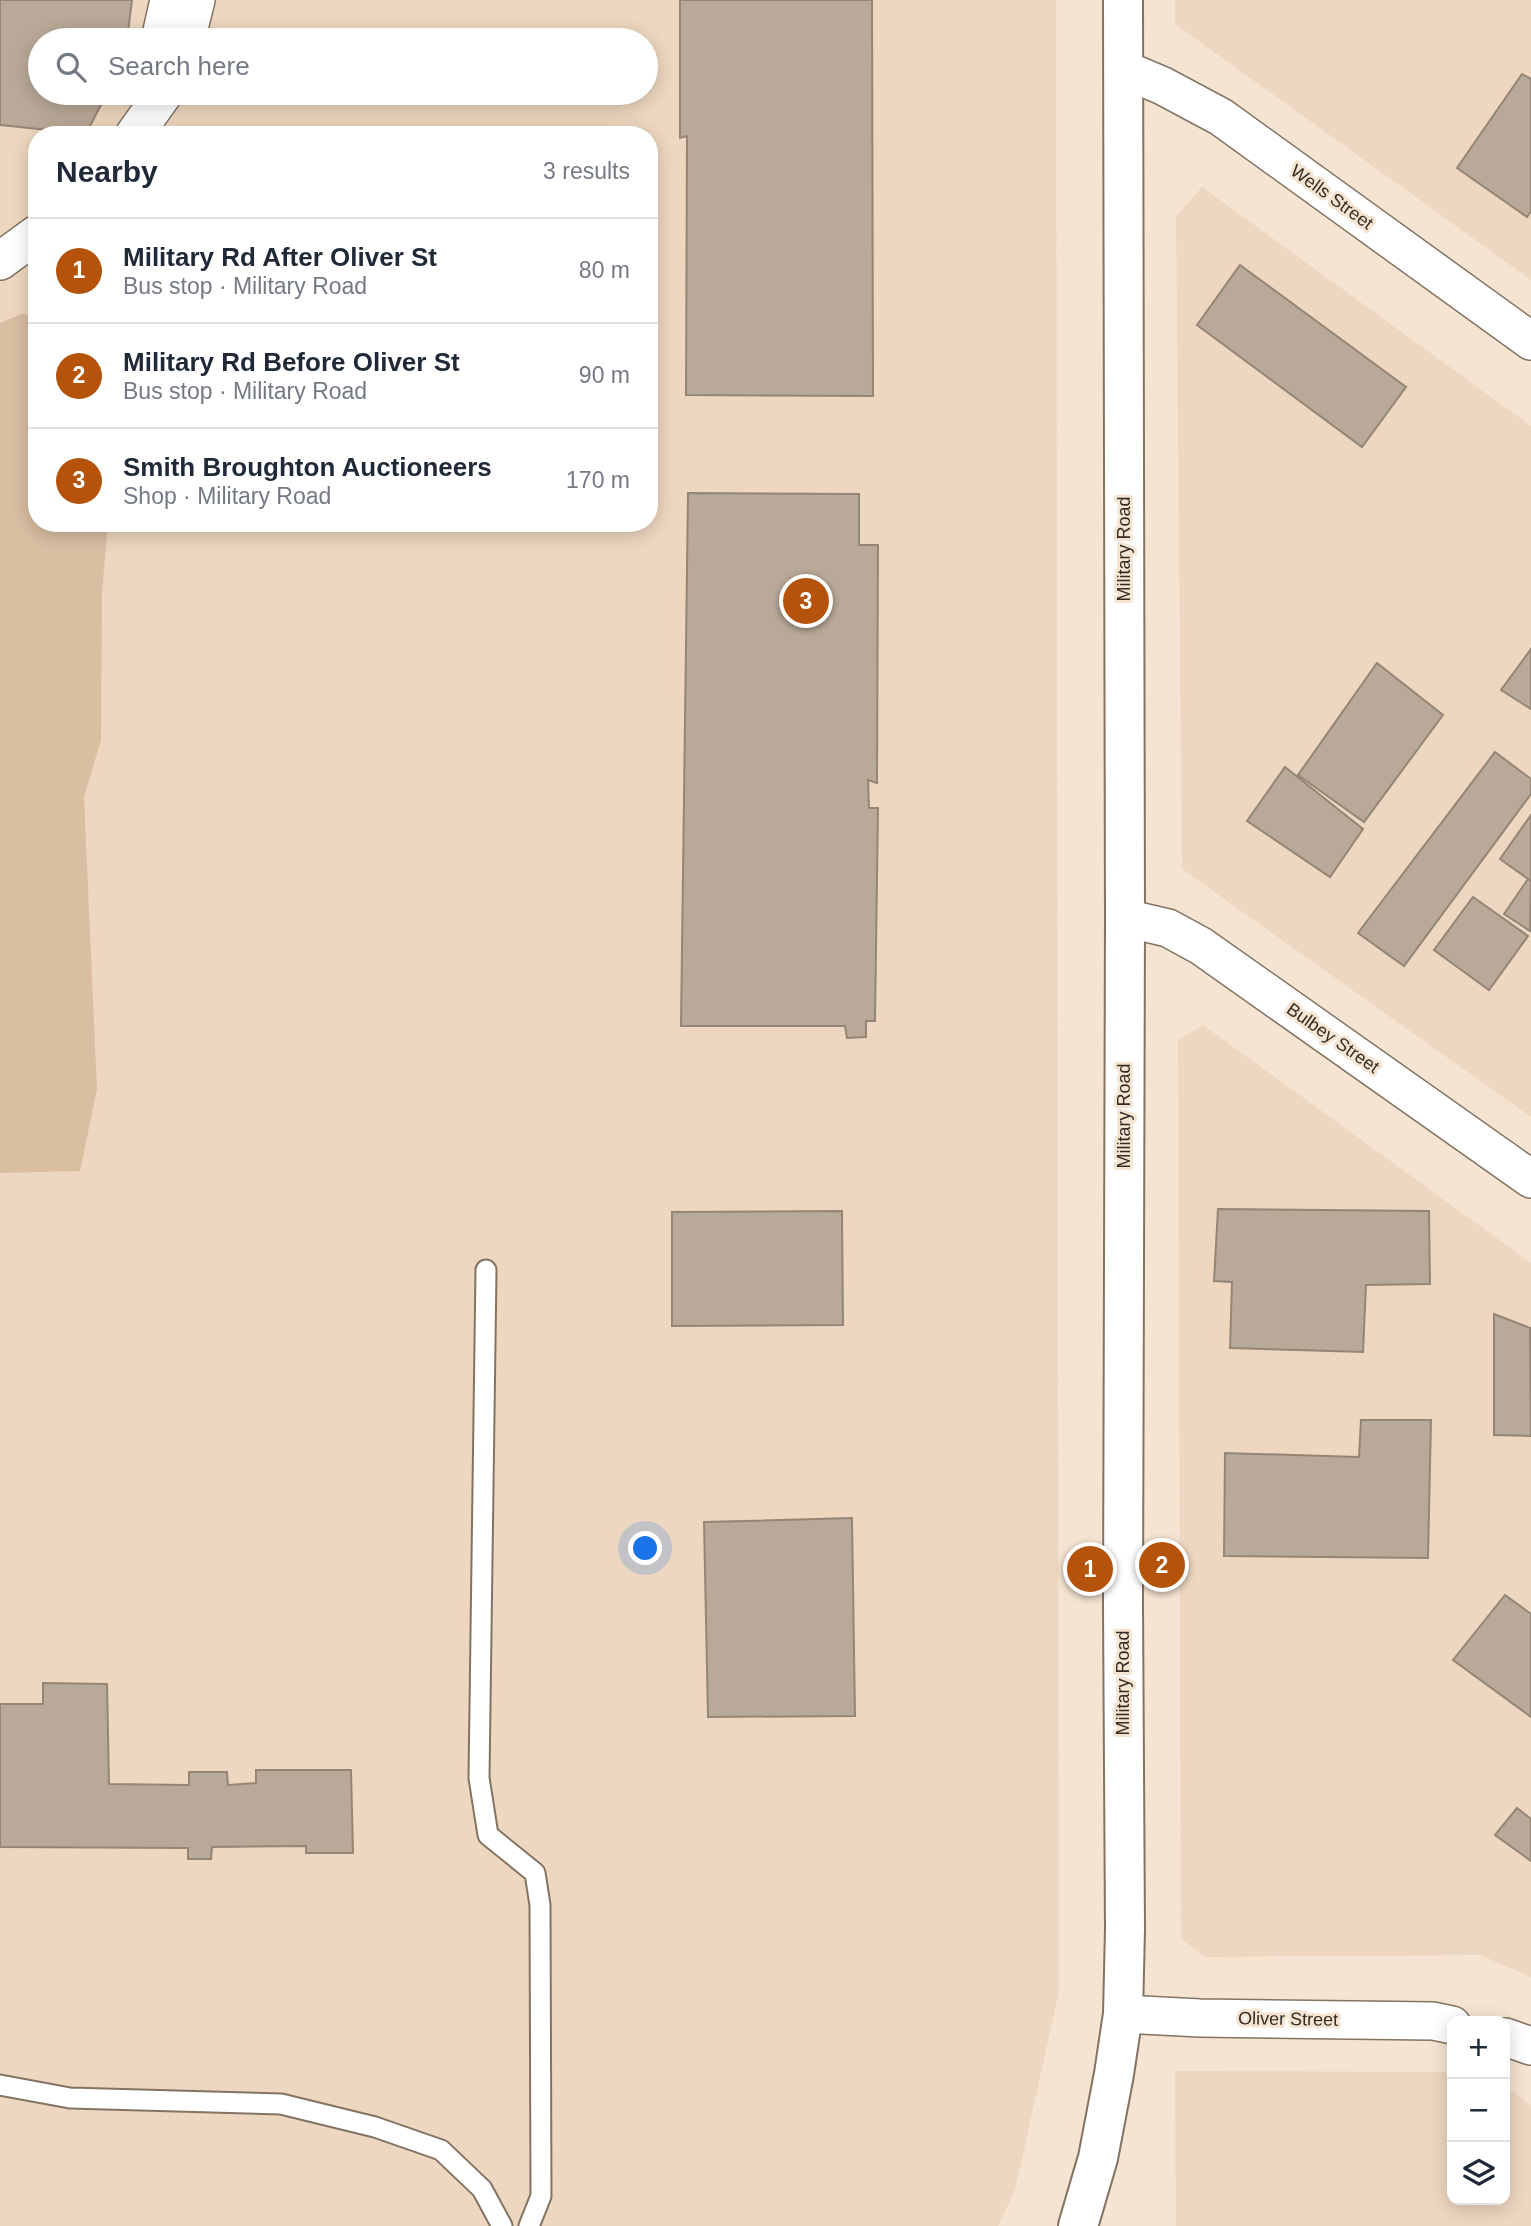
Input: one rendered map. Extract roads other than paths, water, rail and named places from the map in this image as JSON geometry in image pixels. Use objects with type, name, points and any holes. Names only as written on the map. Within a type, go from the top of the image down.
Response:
[{"type":"main road","name":"Military Road","points":[[1078,2226],[1098,2158],[1114,2074],[1123,2014],[1125,1929],[1122,0]]},
{"type":"street","points":[[163,28],[169,0]]},
{"type":"street","points":[[189,28],[196,0]]},
{"type":"street","name":"Wells Street","points":[[1123,69],[1163,86],[1221,117],[1531,341]]},
{"type":"street","points":[[136,126],[142,105]]},
{"type":"street","points":[[140,126],[155,105]]},
{"type":"street","points":[[0,261],[28,241]]},
{"type":"street","name":"Bulbey Street","points":[[1125,918],[1167,928],[1200,946],[1531,1179]]},
{"type":"street","name":"Oliver Street","points":[[1123,2014],[1200,2018],[1433,2021],[1447,2024]]},
{"type":"street","points":[[1510,2039],[1531,2046]]},
{"type":"lane","points":[[486,1270],[479,1778],[488,1835],[535,1873],[540,1905],[541,2196],[529,2226]]},
{"type":"lane","points":[[0,2085],[70,2098],[281,2104],[374,2127],[441,2150],[482,2189],[502,2226]]},
{"type":"place","name":"Smith Broughton Auctioneers","points":[[806,601]]},
{"type":"place","name":"Military Rd Before Oliver St","points":[[1162,1565]]},
{"type":"place","name":"Military Rd After Oliver St","points":[[1090,1569]]}]
